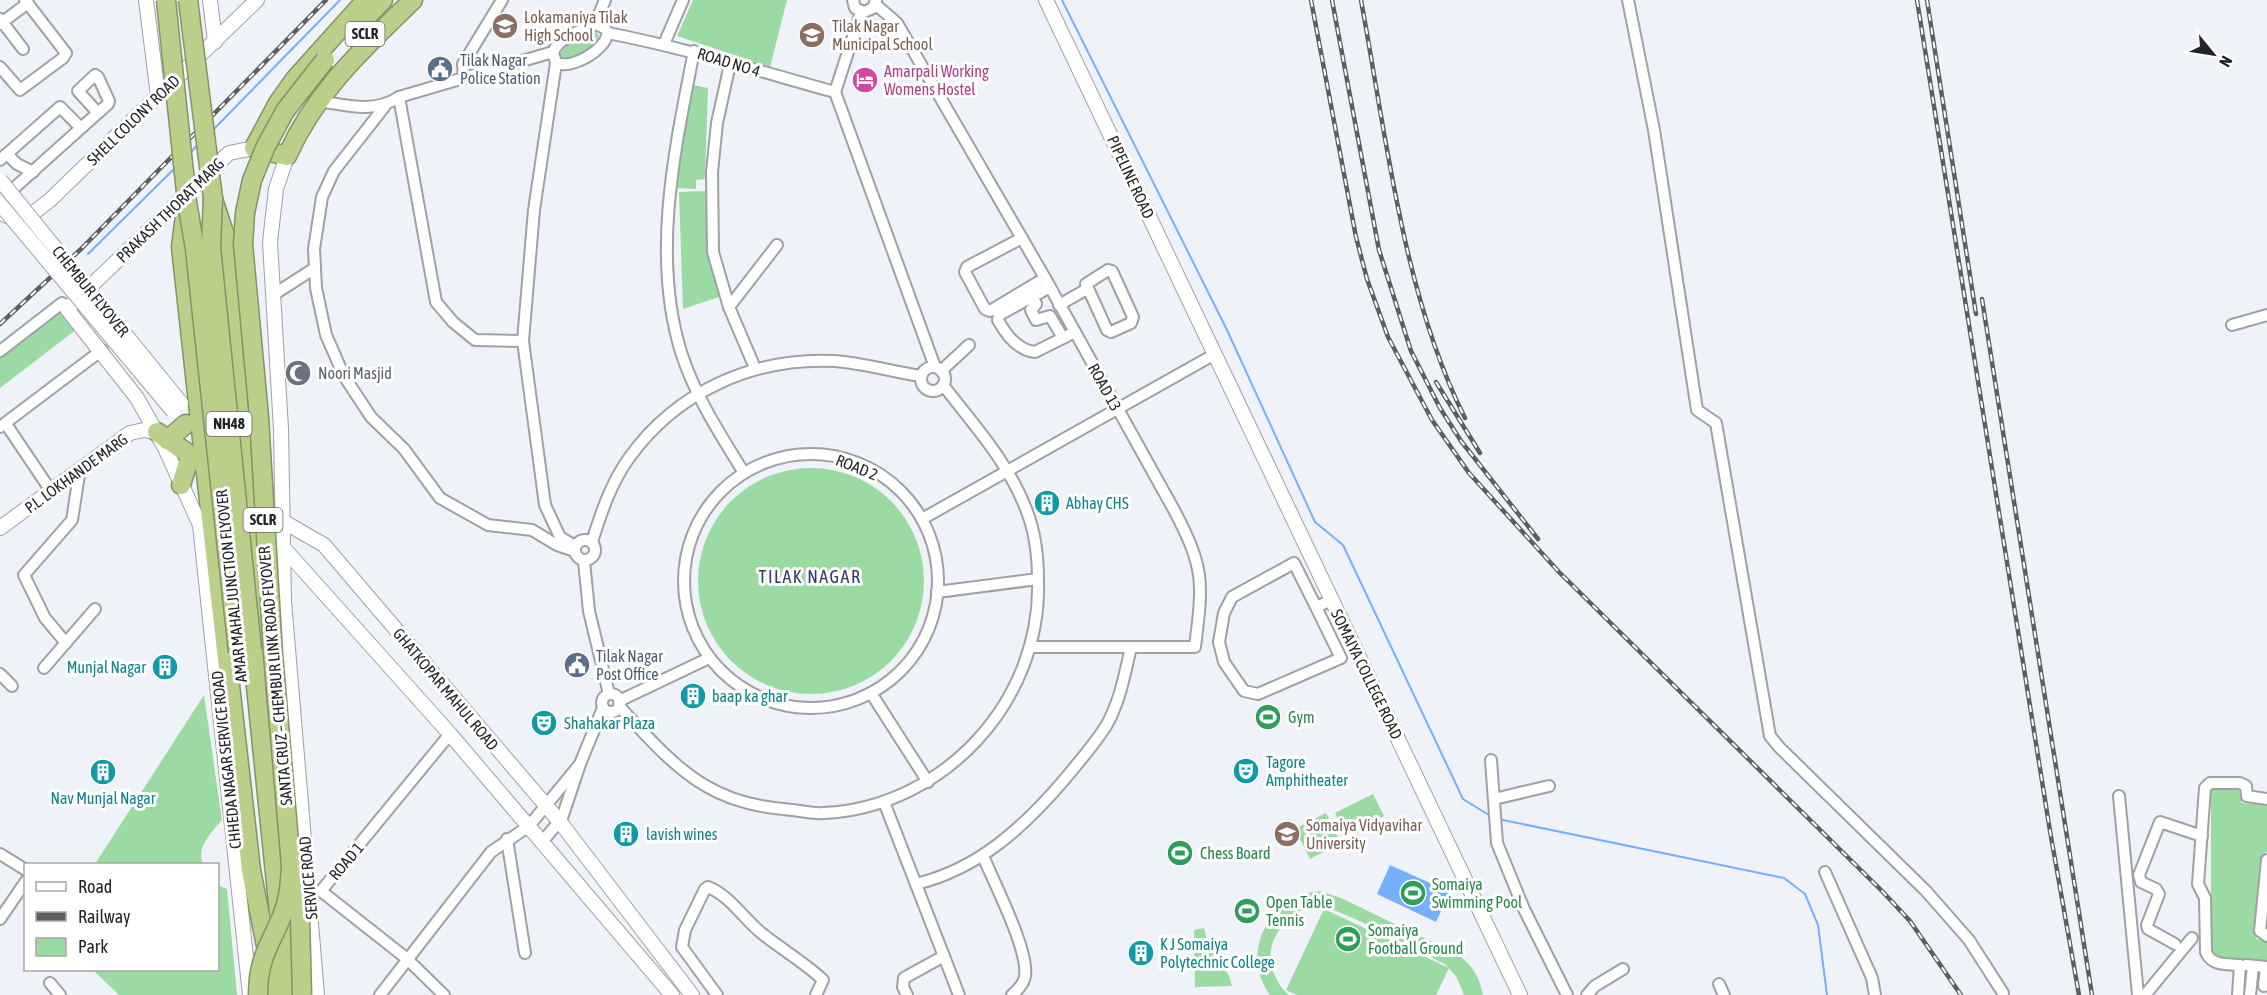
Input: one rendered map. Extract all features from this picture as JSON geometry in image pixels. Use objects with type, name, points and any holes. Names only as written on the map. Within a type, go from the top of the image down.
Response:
[{"type":"highway","name":"NH48","points":[[166,0],[187,202]]},
{"type":"highway","name":"NH48","points":[[188,0],[213,198]]},
{"type":"highway","points":[[254,148],[278,103],[295,79],[366,0]]},
{"type":"highway","name":"SANTA CRUZ – CHEMBUR LINK ROAD FLYOVER","points":[[258,995],[258,972],[263,954],[285,908],[290,891],[291,866],[273,654],[259,417],[243,244],[245,213],[252,180],[266,146],[285,111],[329,64],[383,0]]},
{"type":"highway","name":"SANTA CRUZ – CHEMBUR LINK ROAD FLYOVER","points":[[303,995],[298,873],[281,652],[270,416],[254,244],[255,214],[262,184],[276,150],[294,117],[329,64],[398,0]]},
{"type":"highway","points":[[287,156],[302,123],[318,101],[369,43],[413,0]]},
{"type":"highway","name":"PRAKASH THORAT MARG","points":[[254,148],[287,156]]},
{"type":"highway","points":[[213,198],[227,242],[243,389],[253,539],[284,866],[285,935],[278,970]]},
{"type":"highway","name":"AMAR MAHAL JUNCTION FLYOVER","points":[[213,198],[211,247],[245,651],[278,970]]},
{"type":"highway","points":[[187,202],[181,247],[190,417],[206,472],[210,508],[207,527],[250,870],[253,925],[278,970]]},
{"type":"highway","name":"AMAR MAHAL JUNCTION FLYOVER","points":[[187,202],[197,261],[245,651]]},
{"type":"highway","points":[[163,440],[190,417]]},
{"type":"highway","points":[[163,440],[187,465],[206,472]]},
{"type":"highway","points":[[163,440],[206,472]]},
{"type":"highway","points":[[181,485],[187,465]]},
{"type":"highway","points":[[285,935],[312,932]]},
{"type":"highway","points":[[249,995],[253,974],[263,954]]},
{"type":"highway","name":"NH48","points":[[273,995],[278,970]]},
{"type":"highway","name":"NH48","points":[[278,970],[288,995]]},
{"type":"street","points":[[146,0],[158,96]]},
{"type":"street","points":[[210,0],[215,42]]},
{"type":"street","name":"SHELL COLONY ROAD","points":[[32,214],[50,200],[257,0]]},
{"type":"street","points":[[464,78],[463,64],[502,0]]},
{"type":"street","points":[[592,542],[596,548],[595,555],[590,560],[584,561],[578,557],[575,549],[560,537],[545,505],[523,341],[534,210],[555,47],[595,24],[605,0]]},
{"type":"street","points":[[664,44],[683,0]]},
{"type":"street","points":[[853,0],[855,8],[861,12],[871,10],[875,2]]},
{"type":"street","points":[[1628,0],[1654,130],[1697,410],[1716,423],[1770,736],[1926,891],[1969,940],[2003,993]]},
{"type":"street","points":[[0,67],[20,90],[63,58],[66,53],[26,2],[1,22],[23,49]]},
{"type":"street","name":"ROAD 13","points":[[875,2],[897,23],[1048,283],[1191,542],[1199,565],[1202,591],[1195,647],[1031,647]]},
{"type":"street","name":"PIPELINE ROAD","points":[[1054,2],[1215,354]]},
{"type":"street","points":[[861,12],[835,92],[924,341],[930,371]]},
{"type":"street","name":"ROAD NO 4","points":[[595,24],[605,28],[608,33],[694,51],[730,64],[835,92]]},
{"type":"street","points":[[575,549],[557,545],[532,530],[488,525],[440,498],[404,449],[371,417],[344,376],[326,335],[315,288],[314,249],[322,197],[334,171],[385,106],[399,97],[464,78],[554,58],[570,65],[604,44],[608,33]]},
{"type":"street","points":[[694,51],[680,125],[666,240],[672,308],[681,352],[697,393],[744,473]]},
{"type":"street","points":[[730,64],[717,123],[712,172],[713,252],[729,307],[755,368]]},
{"type":"street","points":[[399,97],[436,302],[453,322],[475,340],[523,341]]},
{"type":"street","points":[[318,101],[368,107],[385,106]]},
{"type":"street","points":[[33,172],[3,157],[60,107],[81,128]]},
{"type":"street","points":[[12,190],[98,113]]},
{"type":"street","name":"PRAKASH THORAT MARG","points":[[0,351],[62,303],[67,309],[229,153],[254,148]]},
{"type":"street","name":"SERVICE ROAD","points":[[287,156],[271,218],[284,524],[282,546],[318,995]]},
{"type":"street","points":[[0,174],[32,214],[16,220],[0,213]]},
{"type":"street","name":"CHEMBUR FLYOVER","points":[[0,180],[190,417]]},
{"type":"street","name":"CHEMBUR FLYOVER","points":[[0,204],[190,417]]},
{"type":"street","points":[[1022,238],[967,267],[965,272],[985,309],[990,311],[1048,283]]},
{"type":"street","points":[[729,307],[777,245]]},
{"type":"street","points":[[273,295],[315,268]]},
{"type":"street","points":[[1112,271],[1133,321],[1109,332],[1087,288],[1086,283],[1112,271]]},
{"type":"street","points":[[1048,283],[1032,296],[999,315],[998,320],[1006,335],[1032,352],[1075,332]]},
{"type":"street","points":[[1059,305],[1087,288]]},
{"type":"street","points":[[1032,296],[1036,304],[1031,310],[1036,320],[1051,317],[1063,338]]},
{"type":"street","points":[[67,309],[102,350],[137,398],[163,440],[181,485],[207,527],[282,546]]},
{"type":"street","points":[[2232,325],[2267,315]]},
{"type":"street","points":[[592,542],[605,501],[628,459],[659,423],[697,393],[755,368],[796,361],[838,362],[930,371],[945,379],[938,390],[927,389],[922,384],[930,371],[969,345]]},
{"type":"street","points":[[51,491],[3,425],[102,350]]},
{"type":"street","points":[[922,519],[1215,354]]},
{"type":"street","name":"SOMAIYA COLLEGE ROAD","points":[[1215,354],[1520,995]]},
{"type":"street","points":[[542,842],[560,822],[579,764],[603,708],[602,699],[609,694],[615,695],[619,704],[658,747],[706,786],[764,808],[824,813],[884,802],[928,782],[963,756],[993,724],[1016,688],[1031,647],[1039,602],[1038,555],[1027,510],[1008,470],[943,385]]},
{"type":"street","name":"GHATKOPAR MAHUL ROAD","points":[[190,417],[249,488],[284,524],[324,545],[560,822],[692,995]]},
{"type":"street","name":"GHATKOPAR MAHUL ROAD","points":[[190,417],[253,514],[432,713],[672,995]]},
{"type":"street","name":"P.L. LOKHANDE MARG","points":[[0,528],[130,433],[163,440]]},
{"type":"street","name":"ROAD 2","points":[[809,453],[843,458],[874,470],[893,484],[902,491],[922,519],[936,556],[937,592],[926,636],[903,669],[871,693],[836,706],[799,708],[763,700],[731,681],[707,659],[688,616],[684,576],[692,536],[713,500],[744,473],[775,459],[809,453]]},
{"type":"street","points":[[66,643],[45,618],[24,575],[72,520],[80,470]]},
{"type":"street","points":[[210,508],[253,514],[284,524]]},
{"type":"street","points":[[575,549],[582,541],[592,542]]},
{"type":"street","points":[[1311,555],[1232,597],[1224,613],[1219,642],[1224,663],[1244,691],[1258,694],[1356,651]]},
{"type":"street","points":[[584,561],[589,611],[609,694]]},
{"type":"street","points":[[1294,563],[1341,658]]},
{"type":"street","points":[[937,592],[1038,579]]},
{"type":"street","points":[[1316,607],[1332,600]]},
{"type":"street","points":[[44,668],[95,609]]},
{"type":"street","points":[[916,884],[940,878],[983,856],[1031,818],[1083,758],[1107,724],[1120,691],[1131,647]]},
{"type":"street","points":[[603,708],[610,712],[619,704],[707,659]]},
{"type":"street","points":[[0,674],[12,686]]},
{"type":"street","points":[[871,693],[928,782]]},
{"type":"street","points":[[432,713],[450,694]]},
{"type":"street","name":"ROAD 1","points":[[444,995],[406,958],[321,891],[450,734]]},
{"type":"street","points":[[1491,760],[1497,843],[1524,909],[1567,995]]},
{"type":"street","points":[[380,995],[406,958],[491,852],[529,826],[579,764]]},
{"type":"street","points":[[2253,966],[2251,989],[2266,986],[2266,967],[2216,962],[2206,956],[2205,898],[2198,884],[2205,788],[2210,783],[2241,783],[2246,786],[2247,796],[2267,799]]},
{"type":"street","points":[[1494,802],[1549,786]]},
{"type":"street","points":[[2119,796],[2138,995]]},
{"type":"street","points":[[884,802],[959,995]]},
{"type":"street","points":[[2175,944],[2148,929],[2147,925],[2159,894],[2141,882],[2139,875],[2160,822],[2202,836]]},
{"type":"street","points":[[507,839],[525,953]]},
{"type":"street","points":[[0,854],[24,869]]},
{"type":"street","points":[[983,856],[1023,952],[1025,976],[1021,987],[1012,995]]},
{"type":"street","points":[[2267,860],[2260,931],[2267,936]]},
{"type":"street","points":[[1825,872],[1872,978],[1875,995]]},
{"type":"street","points":[[0,920],[24,884]]},
{"type":"street","points":[[717,995],[682,947],[685,930],[708,887],[718,891],[763,935],[804,962],[823,980],[816,995]]},
{"type":"street","points":[[249,995],[253,925]]},
{"type":"street","points":[[2145,995],[2192,938]]},
{"type":"street","points":[[907,995],[903,987],[904,978],[944,956]]},
{"type":"street","points":[[2238,995],[2240,965]]},
{"type":"street","points":[[1587,995],[1595,986],[1623,969]]},
{"type":"street","points":[[50,983],[60,995]]},
{"type":"street","points":[[1719,984],[1724,995]]},
{"type":"green space","points":[[693,0],[787,0],[770,67],[677,36]]},
{"type":"green space","points":[[596,31],[599,36],[595,44],[567,62],[561,61],[559,56],[570,43],[580,36]]},
{"type":"green space","points":[[687,84],[708,88],[705,179],[696,180],[696,189],[674,188]]},
{"type":"green space","points":[[706,191],[719,297],[683,309],[679,192]]},
{"type":"green space","points":[[61,310],[77,329],[0,388],[0,355]]},
{"type":"green space","points":[[811,468],[844,473],[854,477],[874,487],[891,501],[905,518],[915,538],[919,548],[924,581],[919,614],[915,624],[905,644],[891,661],[874,675],[854,685],[844,689],[811,694],[778,689],[768,685],[748,675],[731,661],[717,644],[707,624],[703,614],[698,581],[703,548],[707,538],[717,518],[731,501],[748,487],[768,477],[778,473]]},
{"type":"green space","points":[[204,695],[222,820],[203,846],[201,852],[203,863],[96,863]]},
{"type":"green space","points":[[2239,787],[2242,803],[2267,805],[2267,852],[2263,855],[2256,939],[2267,940],[2267,962],[2214,959],[2211,946],[2211,788]]},
{"type":"green space","points":[[1373,794],[1384,816],[1346,835],[1335,813]]},
{"type":"green space","points":[[1326,813],[1341,843],[1310,859],[1295,829]]},
{"type":"green space","points":[[219,885],[227,889],[237,995],[119,995],[94,971],[219,971]]},
{"type":"green space","points":[[1319,891],[1341,898],[1455,953],[1474,971],[1483,995],[1464,995],[1456,976],[1445,964],[1363,922],[1319,907],[1294,914],[1277,934],[1270,956],[1272,969],[1277,981],[1289,995],[1270,995],[1261,979],[1258,962],[1259,945],[1264,929],[1273,915],[1286,903],[1301,895]]},
{"type":"green space","name":"Somaiya Football Ground","points":[[1324,909],[1449,968],[1436,995],[1297,995],[1286,990]]},
{"type":"green space","points":[[1204,928],[1208,944],[1229,976],[1232,986],[1195,987],[1194,930]]},
{"type":"water","name":"Somaiya Swimming Pool","points":[[1390,865],[1450,892],[1436,922],[1377,894]]},
{"type":"waterway","points":[[212,131],[340,0]]},
{"type":"waterway","points":[[1062,0],[1227,330],[1315,522],[1343,545],[1463,799],[1492,817]]},
{"type":"waterway","points":[[191,152],[199,143]]},
{"type":"waterway","points":[[88,254],[176,167]]},
{"type":"waterway","points":[[1498,819],[1784,878],[1805,894],[1818,925],[1827,995]]},
{"type":"railway","points":[[0,324],[81,249],[326,0]]},
{"type":"railway","points":[[1311,0],[1356,237],[1367,279],[1388,337],[1432,420],[1469,473],[1559,572],[1910,921],[1961,995]]},
{"type":"railway","points":[[1332,0],[1379,250],[1411,351],[1440,408],[1461,441],[1538,539]]},
{"type":"railway","points":[[1361,0],[1399,214],[1411,267],[1426,320],[1465,418]]},
{"type":"railway","points":[[1917,0],[2050,831],[2079,995]]},
{"type":"railway","points":[[1927,0],[1976,314]]},
{"type":"railway","points":[[1982,299],[2092,995]]},
{"type":"railway","points":[[1436,382],[1480,453]]},
{"type":"place","name":"Lokamaniya Tilak High School","points":[[505,26]]},
{"type":"place","name":"Tilak Nagar Municipal School","points":[[812,35]]},
{"type":"place","name":"Tilak Nagar Police Station","points":[[440,69]]},
{"type":"place","name":"Amarpali Working Womens Hostel","points":[[865,80]]},
{"type":"place","name":"Noori Masjid","points":[[298,373]]},
{"type":"place","name":"Abhay CHS","points":[[1047,503]]},
{"type":"place","name":"Tilak Nagar Post Office","points":[[577,665]]},
{"type":"place","name":"Munjal Nagar","points":[[165,667]]},
{"type":"place","name":"baap ka ghar","points":[[693,696]]},
{"type":"place","name":"Gym","points":[[1268,717]]},
{"type":"place","name":"Shahakar Plaza","points":[[544,723]]},
{"type":"place","name":"Tagore Amphitheater","points":[[1246,771]]},
{"type":"place","name":"Nav Munjal Nagar","points":[[103,772]]},
{"type":"place","name":"lavish wines","points":[[626,834]]},
{"type":"place","name":"Somaiya Vidyavihar University","points":[[1287,834]]},
{"type":"place","name":"Chess Board","points":[[1180,853]]},
{"type":"place","name":"Somaiya Swimming Pool","points":[[1413,893]]},
{"type":"place","name":"Open Table Tennis","points":[[1247,911]]},
{"type":"place","name":"Somaiya Football Ground","points":[[1348,939]]},
{"type":"place","name":"K J Somaiya Polytechnic College","points":[[1141,953]]},
{"type":"district","name":"TILAK NAGAR","points":[[810,577]]}]
